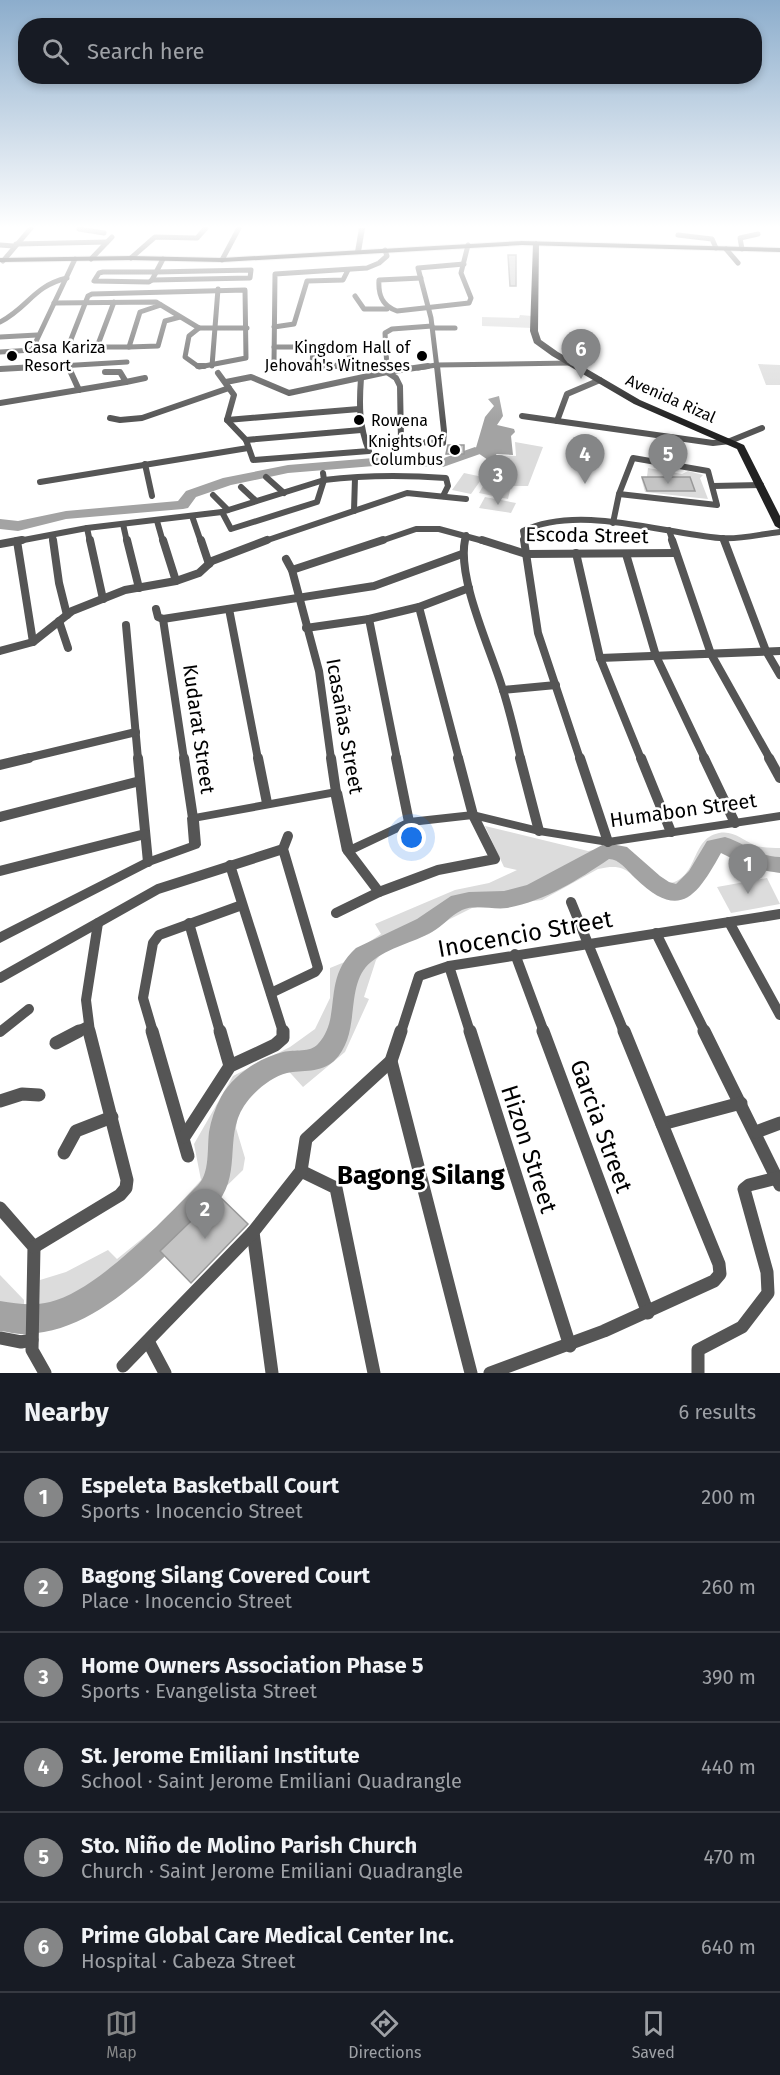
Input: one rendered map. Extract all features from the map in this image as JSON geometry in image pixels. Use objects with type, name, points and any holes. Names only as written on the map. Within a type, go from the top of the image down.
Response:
[{"type":"main road","name":"Avenida Rizal","points":[[535,292],[535,336],[543,346],[637,402],[730,441],[746,453],[780,526]]},
{"type":"street","points":[[0,322],[9,318],[37,292]]},
{"type":"street","points":[[32,350],[37,334],[60,292]]},
{"type":"street","points":[[145,292],[89,295],[68,347],[158,346],[165,321],[180,317]]},
{"type":"street","points":[[212,366],[218,292]]},
{"type":"street","points":[[199,328],[189,336],[184,357],[199,367],[246,358],[245,292]]},
{"type":"street","points":[[274,363],[275,292]]},
{"type":"street","points":[[274,327],[294,324],[304,292]]},
{"type":"street","points":[[381,292],[382,303],[387,309]]},
{"type":"street","points":[[366,440],[443,443],[444,431],[432,327],[425,292]]},
{"type":"street","points":[[355,296],[359,307],[363,310],[397,311],[469,303],[471,298],[469,292]]},
{"type":"street","points":[[97,347],[114,302]]},
{"type":"street","points":[[54,303],[155,302],[199,328],[247,328]]},
{"type":"street","points":[[129,347],[140,312],[162,305]]},
{"type":"street","points":[[387,372],[385,333],[388,331],[455,327]]},
{"type":"street","points":[[0,337],[37,334]]},
{"type":"street","points":[[274,348],[348,347],[350,361],[326,368],[317,367],[312,365],[313,348]]},
{"type":"street","points":[[0,352],[49,349]]},
{"type":"street","points":[[0,369],[127,362]]},
{"type":"street","points":[[110,418],[115,420],[142,417],[199,396],[230,389],[251,377],[289,393],[387,372],[436,365],[571,363]]},
{"type":"street","points":[[67,364],[79,390]]},
{"type":"street","points":[[105,372],[120,372],[126,382]]},
{"type":"street","points":[[387,372],[396,378],[400,386],[401,441]]},
{"type":"street","points":[[218,373],[230,389],[227,420],[246,440],[253,460],[369,451],[361,430],[359,409],[361,378]]},
{"type":"street","points":[[0,403],[145,378]]},
{"type":"street","points":[[557,421],[567,394],[600,380]]},
{"type":"street","points":[[227,420],[359,409]]},
{"type":"street","points":[[522,416],[713,443],[730,441],[762,428]]},
{"type":"street","points":[[246,440],[361,430]]},
{"type":"street","points":[[40,482],[248,448]]},
{"type":"street","points":[[613,523],[619,494],[633,458],[708,471],[717,505],[619,494]]},
{"type":"street","points":[[145,464],[152,496]]},
{"type":"street","points":[[0,544],[87,528],[225,511],[284,493],[323,477],[355,478],[405,474],[446,478],[448,486],[443,496]]},
{"type":"street","points":[[266,477],[284,493]]},
{"type":"street","points":[[213,495],[225,511],[231,529],[317,502],[323,477]]},
{"type":"street","points":[[354,511],[355,478]]},
{"type":"street","points":[[713,486],[761,485]]},
{"type":"street","points":[[241,487],[256,501]]},
{"type":"street","points":[[0,651],[33,642],[67,615],[104,599],[199,573],[209,564],[237,550],[407,493],[466,499]]},
{"type":"street","points":[[192,516],[209,564]]},
{"type":"street","points":[[157,521],[176,581]]},
{"type":"street","points":[[608,842],[538,633],[523,531],[531,524],[544,522],[613,523],[723,538],[780,532]]},
{"type":"street","points":[[123,525],[139,588]]},
{"type":"street","points":[[87,528],[104,599]]},
{"type":"street","name":"Escoda Street","points":[[292,570],[416,529],[439,529],[466,535],[526,554],[676,553]]},
{"type":"street","points":[[669,530],[711,654],[780,778]]},
{"type":"street","points":[[52,535],[59,583],[67,615]]},
{"type":"street","points":[[466,535],[462,554],[469,588],[503,690],[540,831]]},
{"type":"street","points":[[723,538],[765,651],[780,675]]},
{"type":"street","points":[[17,541],[33,642]]},
{"type":"street","points":[[156,609],[158,617],[163,619],[374,586],[462,554]]},
{"type":"street","points":[[576,554],[600,658],[671,832]]},
{"type":"street","points":[[626,554],[656,656],[735,823]]},
{"type":"street","name":"Icasañas Street","points":[[286,559],[292,570],[319,671],[336,792],[348,851],[379,892]]},
{"type":"street","points":[[306,628],[369,619],[419,607],[469,588]]},
{"type":"street","points":[[336,913],[379,892],[438,870],[495,859],[472,815],[419,607]]},
{"type":"street","points":[[229,609],[267,803]]},
{"type":"street","name":"Kudarat Street","points":[[148,862],[195,845],[193,818],[163,619]]},
{"type":"street","points":[[369,619],[409,822]]},
{"type":"street","points":[[59,621],[68,648]]},
{"type":"street","points":[[0,938],[148,862],[126,626]]},
{"type":"street","points":[[600,658],[780,651]]},
{"type":"street","points":[[503,690],[555,685]]},
{"type":"street","points":[[0,765],[136,732]]},
{"type":"street","points":[[0,817],[140,781]]},
{"type":"street","points":[[193,818],[336,792]]},
{"type":"street","name":"Humabon Street","points":[[348,851],[409,822],[472,815],[540,831],[608,842],[780,816]]},
{"type":"street","points":[[0,871],[145,834]]},
{"type":"street","points":[[271,993],[315,972],[318,968],[284,849],[288,836]]},
{"type":"street","points":[[0,978],[158,889],[284,849]]},
{"type":"street","points":[[183,1137],[230,1066],[275,1045],[283,1038],[283,1029],[230,866]]},
{"type":"street","points":[[490,1373],[570,1346],[648,1313],[714,1281],[720,1274],[719,1264],[571,902]]},
{"type":"street","points":[[188,1156],[143,998],[155,938],[189,923],[242,905]]},
{"type":"street","name":"Inocencio Street","points":[[302,1171],[306,1139],[391,1061],[419,976],[449,966],[515,954],[780,914]]},
{"type":"street","points":[[729,922],[780,1016]]},
{"type":"street","points":[[34,1247],[120,1195],[126,1188],[127,1180],[88,1026],[86,1000],[98,923]]},
{"type":"street","points":[[189,923],[230,1066]]},
{"type":"street","points":[[656,933],[756,1132],[778,1181],[750,1185],[744,1189],[767,1272],[768,1293],[742,1327],[698,1350],[698,1373]]},
{"type":"street","name":"Garcia Street","points":[[515,954],[648,1313]]},
{"type":"street","name":"Hizon Street","points":[[449,966],[570,1346]]},
{"type":"street","points":[[0,1032],[29,1008]]},
{"type":"street","points":[[56,1043],[88,1026]]},
{"type":"street","points":[[391,1061],[471,1373]]},
{"type":"street","points":[[0,1101],[22,1094],[39,1095]]},
{"type":"street","points":[[662,1124],[741,1103]]},
{"type":"street","points":[[64,1153],[76,1131],[112,1117]]},
{"type":"street","points":[[756,1132],[780,1123]]},
{"type":"street","points":[[123,1366],[253,1232],[302,1171],[336,1188],[374,1373]]},
{"type":"street","points":[[0,1208],[34,1247],[32,1350],[45,1373]]},
{"type":"street","points":[[253,1232],[272,1373]]},
{"type":"street","points":[[0,1338],[21,1342],[32,1336]]},
{"type":"street","points":[[148,1341],[165,1373]]},
{"type":"shaded area","points":[[520,315],[532,316],[532,328],[482,326],[482,317],[519,318]]},
{"type":"shaded area","points":[[758,364],[780,365],[780,385],[766,385]]},
{"type":"shaded area","points":[[499,396],[503,416],[497,425],[514,429],[515,432],[511,436],[513,455],[496,454],[500,462],[494,464],[475,451],[485,417],[494,406],[488,399]]},
{"type":"shaded area","points":[[515,442],[543,447],[528,486],[511,486],[508,499],[479,493],[494,466],[500,463],[498,455],[516,456]]},
{"type":"shaded area","points":[[648,468],[682,474],[688,471],[703,475],[700,478],[708,499],[645,492],[641,477],[647,477]]},
{"type":"shaded area","points":[[464,473],[483,477],[471,494],[452,490]]},
{"type":"shaded area","points":[[485,497],[516,503],[511,513],[479,508]]},
{"type":"shaded area","points":[[485,826],[588,851],[617,846],[633,854],[666,884],[677,881],[684,875],[703,843],[710,837],[724,832],[757,846],[780,848],[780,872],[759,868],[728,849],[718,850],[691,893],[677,899],[653,890],[622,868],[608,867],[598,869],[542,900],[472,908],[448,920],[429,934],[385,950],[376,960],[364,997],[369,999],[345,1052],[303,1087],[283,1065],[253,1084],[238,1112],[236,1128],[245,1158],[243,1170],[160,1251],[93,1307],[67,1320],[39,1328],[40,1280],[66,1272],[108,1250],[117,1259],[164,1221],[201,1180],[194,1144],[233,1076],[290,1047],[315,1029],[330,998],[330,968],[352,959],[381,934],[375,924],[455,890],[489,883],[517,870],[504,867]]},
{"type":"shaded area","points":[[767,878],[780,904],[731,913],[717,887]]},
{"type":"shaded area","points":[[0,1275],[24,1300],[24,1330],[0,1327]]},
{"type":"building","name":"Knights Of Columbus","points":[[448,445],[464,445],[464,454],[446,454]]},
{"type":"building","points":[[642,477],[690,477],[695,491],[647,491]]},
{"type":"building","points":[[218,1195],[248,1224],[191,1283],[160,1251]]},
{"type":"waterway","points":[[0,524],[18,526],[66,515],[183,505],[191,494],[228,481],[288,469],[386,461],[443,463],[475,451]]},
{"type":"waterway","points":[[0,1316],[26,1320],[52,1316],[77,1306],[124,1274],[204,1198],[215,1186],[226,1117],[236,1096],[253,1079],[277,1065],[315,1059],[325,1054],[339,1032],[346,982],[350,971],[357,961],[372,949],[425,925],[459,902],[504,899],[535,891],[582,868],[606,851],[620,853],[652,882],[671,892],[680,892],[689,886],[714,846],[725,845],[758,862],[780,865]]},
{"type":"place","name":"Casa Kariza Resort","points":[[12,356]]},
{"type":"place","name":"Kingdom Hall of Jehovah's Witnesses","points":[[422,356]]},
{"type":"place","name":"Prime Global Care Medical Center Inc.","points":[[581,379]]},
{"type":"place","name":"Rowena","points":[[359,420]]},
{"type":"place","name":"Knights Of Columbus","points":[[455,450]]},
{"type":"place","name":"St. Jerome Emiliani Institute","points":[[585,484]]},
{"type":"place","name":"Sto. Niño de Molino Parish Church","points":[[668,484]]},
{"type":"place","name":"Home Owners Association Phase 5","points":[[498,505]]},
{"type":"place","name":"Espeleta Basketball Court","points":[[748,894]]},
{"type":"place","name":"Bagong Silang Covered Court","points":[[205,1239]]},
{"type":"district","name":"Bagong Silang","points":[[421,1175]]}]
